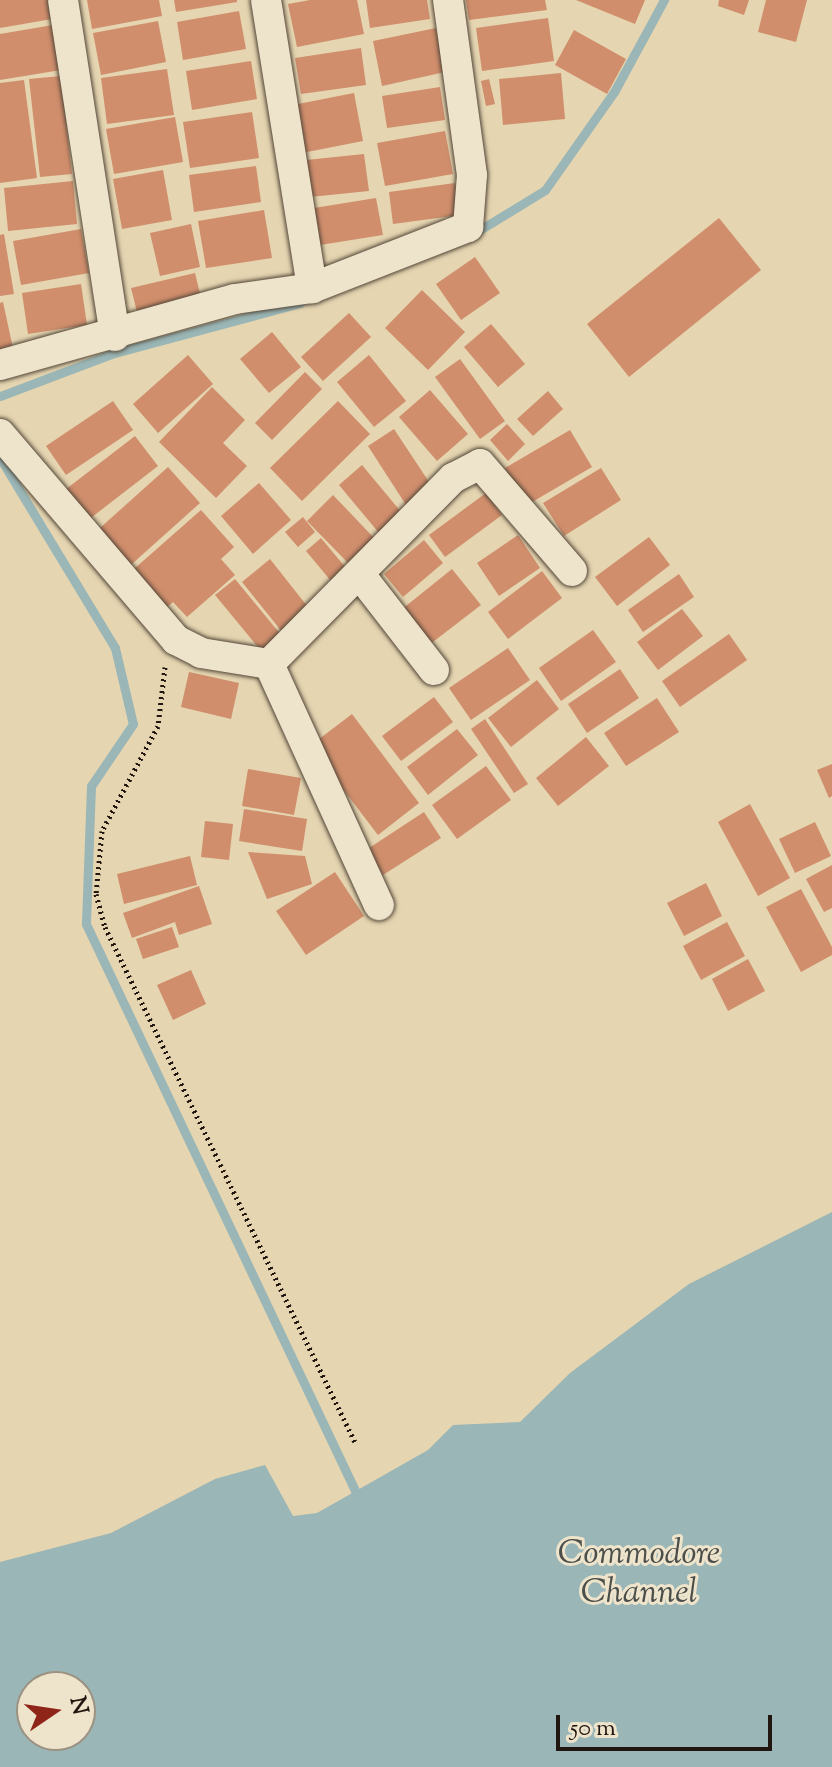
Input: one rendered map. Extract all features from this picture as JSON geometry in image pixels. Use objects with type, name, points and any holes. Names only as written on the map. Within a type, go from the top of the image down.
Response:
[{"type":"street","points":[[63,0],[115,336]]},
{"type":"street","points":[[266,0],[312,288]]},
{"type":"street","points":[[0,365],[115,336],[235,299],[312,288],[468,227],[472,175],[448,0]]},
{"type":"street","points":[[0,434],[176,640],[201,653],[269,664]]},
{"type":"street","points":[[269,664],[361,576],[453,478],[480,464],[572,571]]},
{"type":"street","points":[[361,576],[434,670]]},
{"type":"street","points":[[269,664],[379,905]]},
{"type":"path","points":[[176,640],[158,685],[158,726],[102,831],[96,894],[105,927],[355,1442]]},
{"type":"water","name":"Commodore Channel","points":[[832,1212],[832,1767],[0,1767],[0,1562],[111,1533],[215,1479],[265,1465],[293,1516],[317,1513],[428,1450],[453,1425],[520,1422],[570,1373],[689,1284]]},
{"type":"building","points":[[0,0],[48,0],[52,19],[0,28]]},
{"type":"building","points":[[87,0],[159,0],[162,16],[92,29]]},
{"type":"building","points":[[174,0],[237,0],[237,2],[176,12]]},
{"type":"building","points":[[310,0],[357,0],[364,34],[297,47],[288,4]]},
{"type":"building","points":[[366,0],[427,0],[430,19],[370,28]]},
{"type":"building","points":[[466,0],[545,0],[547,10],[469,20]]},
{"type":"building","points":[[576,0],[645,0],[635,24]]},
{"type":"building","points":[[719,0],[749,0],[744,15],[718,6]]},
{"type":"building","points":[[766,0],[807,0],[796,42],[758,32]]},
{"type":"building","points":[[239,11],[246,49],[183,60],[177,22]]},
{"type":"building","points":[[548,18],[554,61],[482,71],[476,28]]},
{"type":"building","points":[[158,21],[166,62],[101,75],[93,33]]},
{"type":"building","points":[[53,25],[61,70],[0,80],[0,34]]},
{"type":"building","points":[[436,28],[445,72],[382,86],[373,41]]},
{"type":"building","points":[[574,30],[626,59],[607,94],[555,65]]},
{"type":"building","points":[[361,48],[366,85],[301,94],[295,58]]},
{"type":"building","points":[[251,61],[257,99],[192,110],[186,71]]},
{"type":"building","points":[[167,69],[174,115],[107,124],[101,78]]},
{"type":"building","points":[[561,73],[565,119],[503,125],[499,79]]},
{"type":"building","points":[[61,76],[72,174],[40,177],[29,79]]},
{"type":"building","points":[[489,79],[495,104],[486,106],[481,81]]},
{"type":"building","points":[[24,80],[37,178],[0,183],[0,83]]},
{"type":"building","points":[[440,87],[445,120],[387,128],[382,96]]},
{"type":"building","points":[[354,93],[363,141],[302,153],[293,105]]},
{"type":"building","points":[[252,112],[259,158],[190,168],[183,122]]},
{"type":"building","points":[[175,117],[183,162],[114,174],[106,129]]},
{"type":"building","points":[[445,131],[453,174],[385,186],[377,143]]},
{"type":"building","points":[[364,154],[369,191],[310,197],[306,160]]},
{"type":"building","points":[[256,166],[261,202],[194,212],[189,175]]},
{"type":"building","points":[[163,170],[172,220],[122,229],[113,179]]},
{"type":"building","points":[[73,181],[77,224],[8,231],[4,188]]},
{"type":"building","points":[[455,183],[460,215],[393,224],[389,192]]},
{"type":"building","points":[[376,198],[383,235],[320,245],[314,208]]},
{"type":"building","points":[[264,210],[272,258],[206,268],[198,221]]},
{"type":"building","points":[[719,218],[761,270],[629,377],[587,324]]},
{"type":"building","points":[[191,224],[200,267],[160,276],[150,233]]},
{"type":"building","points":[[81,229],[89,273],[21,285],[13,241]]},
{"type":"building","points":[[4,234],[14,294],[0,296],[0,235]]},
{"type":"building","points":[[475,257],[500,293],[461,320],[436,284]]},
{"type":"building","points":[[195,273],[203,306],[139,320],[131,288]]},
{"type":"building","points":[[81,284],[87,325],[28,334],[22,293]]},
{"type":"building","points":[[422,290],[465,332],[428,370],[385,328]]},
{"type":"building","points":[[3,302],[14,353],[0,356],[0,303]]},
{"type":"building","points":[[349,313],[371,337],[323,381],[301,357]]},
{"type":"building","points":[[491,324],[525,364],[498,387],[464,347]]},
{"type":"building","points":[[272,332],[301,367],[269,393],[240,359]]},
{"type":"building","points":[[188,355],[213,384],[158,433],[133,404]]},
{"type":"building","points":[[369,355],[406,401],[374,427],[337,382]]},
{"type":"building","points":[[460,359],[505,421],[480,439],[435,377]]},
{"type":"building","points":[[305,372],[322,389],[272,440],[255,423]]},
{"type":"building","points":[[212,387],[245,420],[223,443],[247,466],[216,498],[159,442]]},
{"type":"building","points":[[430,390],[468,434],[437,461],[399,417]]},
{"type":"building","points":[[548,391],[563,409],[533,436],[517,419]]},
{"type":"building","points":[[113,401],[133,430],[66,475],[46,446]]},
{"type":"building","points":[[338,401],[370,434],[302,501],[270,468]]},
{"type":"building","points":[[507,424],[525,444],[508,461],[490,440]]},
{"type":"building","points":[[394,429],[433,488],[406,505],[368,446]]},
{"type":"building","points":[[570,430],[592,467],[527,505],[505,468]]},
{"type":"building","points":[[135,436],[158,466],[83,524],[61,493]]},
{"type":"building","points":[[362,465],[402,513],[379,533],[339,485]]},
{"type":"building","points":[[168,467],[200,503],[123,572],[91,536]]},
{"type":"building","points":[[601,468],[621,500],[564,536],[543,503]]},
{"type":"building","points":[[259,483],[291,520],[253,554],[221,516]]},
{"type":"building","points":[[486,493],[502,515],[445,557],[429,535]]},
{"type":"building","points":[[333,495],[377,541],[351,566],[307,521]]},
{"type":"building","points":[[201,510],[234,547],[221,559],[235,575],[187,617],[173,602],[159,614],[126,576]]},
{"type":"building","points":[[303,517],[315,532],[298,547],[285,532]]},
{"type":"building","points":[[518,535],[540,568],[499,596],[477,563]]},
{"type":"building","points":[[649,537],[670,565],[617,606],[595,577]]},
{"type":"building","points":[[321,538],[346,568],[331,581],[306,551]]},
{"type":"building","points":[[424,540],[443,563],[403,597],[384,574]]},
{"type":"building","points":[[270,559],[315,616],[287,638],[242,582]]},
{"type":"building","points":[[452,569],[481,605],[429,645],[401,610]]},
{"type":"building","points":[[542,571],[562,598],[508,639],[488,612]]},
{"type":"building","points":[[679,574],[694,597],[643,632],[628,610]]},
{"type":"building","points":[[235,579],[286,641],[267,658],[215,595]]},
{"type":"building","points":[[682,609],[703,636],[658,670],[637,642]]},
{"type":"building","points":[[593,630],[616,662],[561,701],[539,668]]},
{"type":"building","points":[[729,634],[747,660],[680,707],[662,681]]},
{"type":"building","points":[[508,648],[530,680],[471,720],[449,688]]},
{"type":"building","points":[[620,669],[639,698],[587,733],[568,704]]},
{"type":"building","points":[[189,672],[239,683],[231,719],[181,707]]},
{"type":"building","points":[[537,680],[559,709],[511,747],[488,718]]},
{"type":"building","points":[[434,697],[453,722],[401,761],[382,736]]},
{"type":"building","points":[[657,698],[679,732],[626,766],[604,733]]},
{"type":"building","points":[[352,714],[419,803],[378,835],[310,746]]},
{"type":"building","points":[[485,719],[528,784],[514,793],[471,729]]},
{"type":"building","points":[[457,729],[478,755],[428,795],[407,767]]},
{"type":"building","points":[[586,737],[609,766],[558,806],[536,778]]},
{"type":"building","points":[[832,764],[832,796],[829,798],[817,770]]},
{"type":"building","points":[[486,766],[511,800],[457,839],[432,805]]},
{"type":"building","points":[[248,769],[301,778],[294,815],[242,806]]},
{"type":"building","points":[[750,804],[790,878],[758,896],[718,822]]},
{"type":"building","points":[[244,809],[307,819],[302,851],[239,841]]},
{"type":"building","points":[[424,812],[441,838],[383,875],[366,850]]},
{"type":"building","points":[[205,821],[233,824],[229,860],[201,857]]},
{"type":"building","points":[[815,822],[831,856],[795,873],[779,839]]},
{"type":"building","points":[[248,852],[305,856],[312,884],[267,899]]},
{"type":"building","points":[[190,856],[197,885],[124,904],[117,874]]},
{"type":"building","points":[[832,865],[832,908],[824,912],[806,879]]},
{"type":"building","points":[[335,872],[364,916],[306,955],[276,911]]},
{"type":"building","points":[[706,883],[722,916],[684,936],[667,903]]},
{"type":"building","points":[[199,886],[212,924],[179,935],[175,922],[132,938],[123,913]]},
{"type":"building","points":[[801,889],[832,947],[832,955],[801,972],[766,907]]},
{"type":"building","points":[[727,922],[745,956],[701,980],[683,946]]},
{"type":"building","points":[[172,927],[179,947],[143,959],[136,939]]},
{"type":"building","points":[[748,959],[765,991],[728,1011],[712,979]]},
{"type":"building","points":[[191,970],[206,1004],[173,1020],[157,985]]},
{"type":"waterway","points":[[473,234],[545,190],[614,92],[664,0]]},
{"type":"waterway","points":[[0,396],[111,354],[300,303]]},
{"type":"waterway","points":[[0,458],[115,648],[133,724],[91,786],[86,924],[360,1501]]}]
